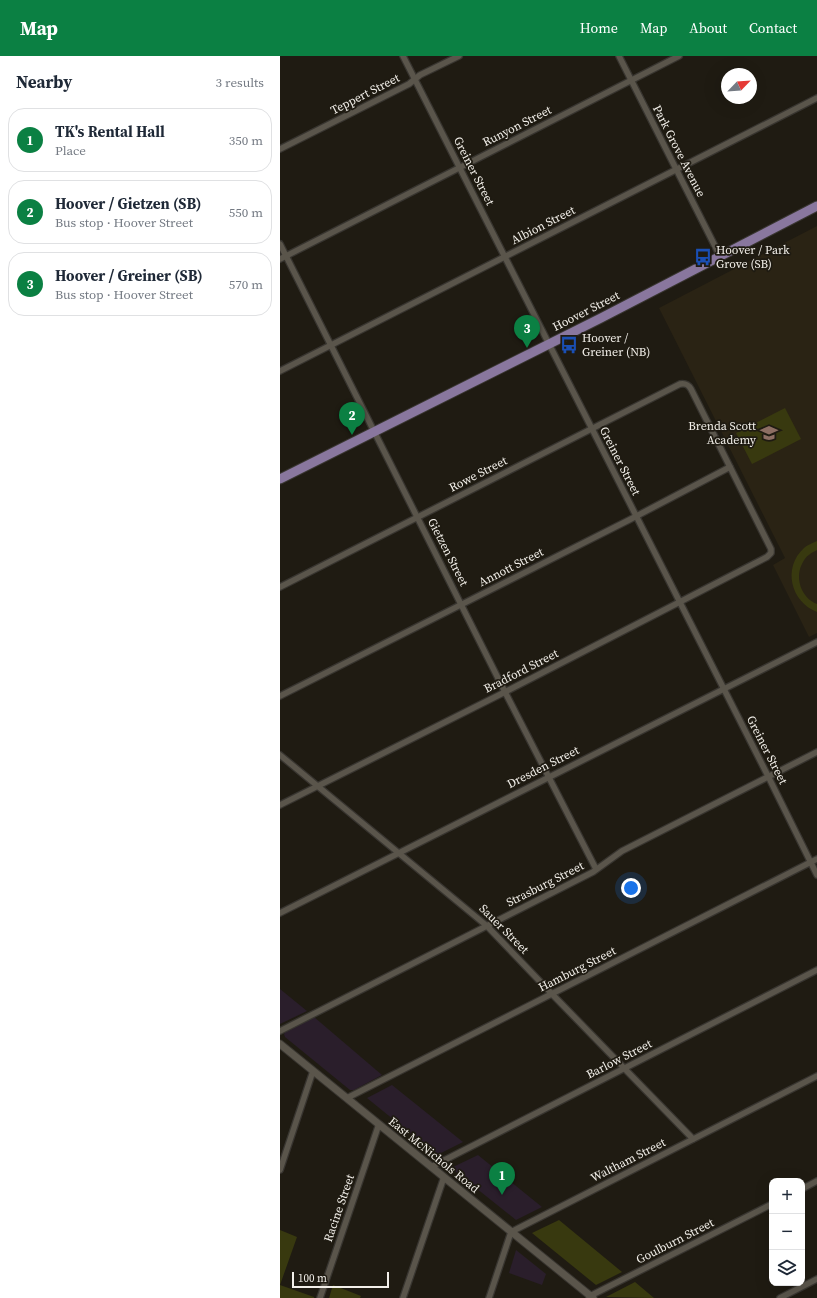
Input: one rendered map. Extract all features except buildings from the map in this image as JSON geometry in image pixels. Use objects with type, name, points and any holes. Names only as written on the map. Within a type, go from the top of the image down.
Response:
[{"type":"main road","name":"Hoover Street","points":[[280,479],[549,344],[817,206]]},
{"type":"street","name":"Greiner Street","points":[[403,56],[817,875]]},
{"type":"street","name":"Teppert Street","points":[[280,149],[409,84],[420,75],[459,56]]},
{"type":"street","name":"Park Grove Avenue","points":[[619,56],[720,256]]},
{"type":"street","name":"Runyon Street","points":[[280,259],[678,56]]},
{"type":"street","name":"Albion Street","points":[[280,371],[817,98]]},
{"type":"street","name":"Gietzen Street","points":[[280,244],[505,692],[596,869]]},
{"type":"street","name":"Rowe Street","points":[[280,587],[680,384],[686,384],[691,389],[730,467]]},
{"type":"street","name":"Annott Street","points":[[280,696],[462,605],[730,467]]},
{"type":"street","name":"Bradford Street","points":[[280,805],[768,557],[771,553],[770,546],[730,467]]},
{"type":"street","name":"Dresden Street","points":[[280,914],[817,642]]},
{"type":"street","name":"Strasburg Street","points":[[280,1031],[488,926],[596,869],[622,851],[817,752]]},
{"type":"street","name":"Sauer Street","points":[[280,755],[488,926],[693,1139]]},
{"type":"street","name":"Hamburg Street","points":[[346,1098],[817,859]]},
{"type":"street","name":"Barlow Street","points":[[430,1166],[817,970]]},
{"type":"street","name":"East McNichols Road","points":[[280,1044],[591,1297]]},
{"type":"street","points":[[280,1170],[313,1071]]},
{"type":"street","name":"Waltham Street","points":[[511,1232],[817,1076]]},
{"type":"street","name":"Racine Street","points":[[320,1298],[379,1124]]},
{"type":"street","points":[[403,1298],[444,1177]]},
{"type":"street","points":[[805,1187],[817,1181]]},
{"type":"street","name":"Goulburn Street","points":[[591,1297],[769,1206]]},
{"type":"street","points":[[489,1298],[511,1232]]},
{"type":"street","points":[[780,1298],[817,1279]]},
{"type":"shaded area","name":"Brenda Scott Academy","points":[[817,226],[817,633],[809,637],[773,565],[785,558],[659,308]]},
{"type":"shaded area","points":[[785,408],[801,439],[752,464],[736,433]]},
{"type":"shaded area","points":[[817,541],[817,550],[804,560],[800,568],[799,580],[803,592],[811,601],[817,604],[817,612],[801,601],[792,584],[792,574],[793,565],[797,556],[805,547]]},
{"type":"shaded area","points":[[280,989],[307,1011],[280,1024]]},
{"type":"shaded area","points":[[314,1017],[382,1075],[354,1090],[350,1090],[285,1037],[284,1034],[286,1031]]},
{"type":"shaded area","points":[[392,1085],[463,1142],[437,1155],[367,1098]]},
{"type":"shaded area","points":[[478,1155],[542,1207],[516,1220],[451,1168]]},
{"type":"shaded area","points":[[559,1220],[622,1272],[596,1285],[532,1233]]},
{"type":"shaded area","points":[[280,1230],[297,1237],[280,1285]]},
{"type":"shaded area","points":[[516,1250],[546,1274],[542,1285],[509,1273]]},
{"type":"shaded area","points":[[635,1282],[654,1298],[606,1297]]},
{"type":"shaded area","points":[[280,1285],[314,1297],[314,1298],[280,1298]]},
{"type":"shaded area","points":[[333,1285],[361,1296],[360,1298],[329,1298]]},
{"type":"place","name":"Hoover / Park Grove (SB)","points":[[703,257]]},
{"type":"place","name":"Hoover / Greiner (NB)","points":[[569,345]]},
{"type":"place","name":"Hoover / Greiner (SB)","points":[[527,348]]},
{"type":"place","name":"Brenda Scott Academy","points":[[769,433]]},
{"type":"place","name":"Hoover / Gietzen (SB)","points":[[352,435]]},
{"type":"place","name":"TK's Rental Hall","points":[[502,1195]]}]
